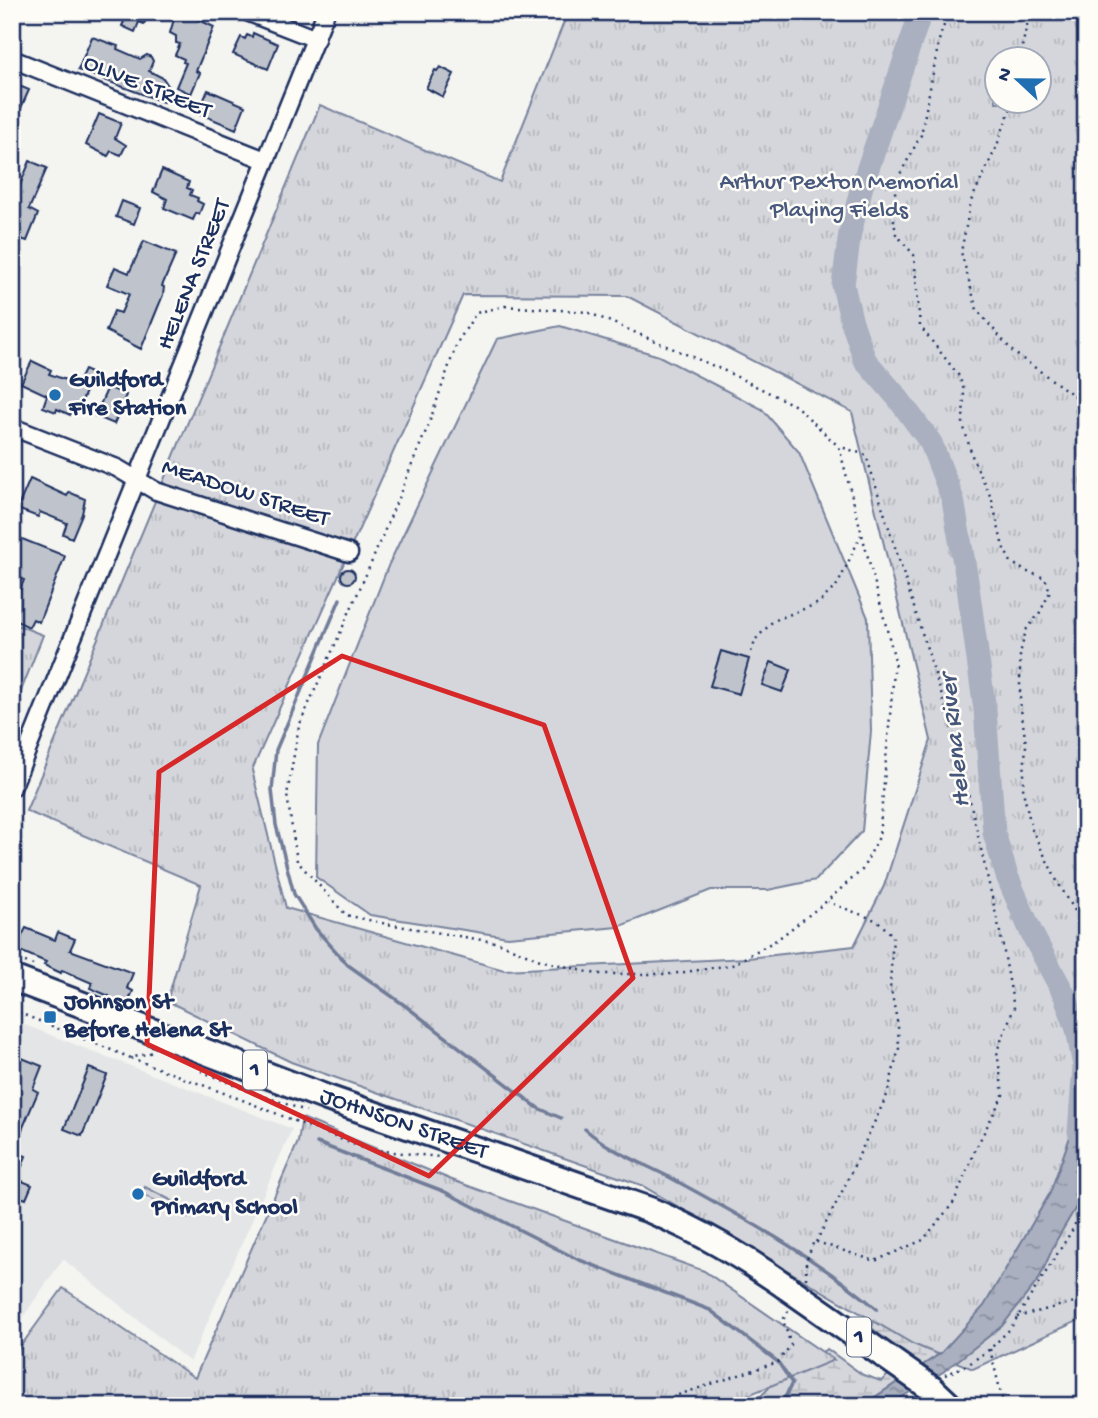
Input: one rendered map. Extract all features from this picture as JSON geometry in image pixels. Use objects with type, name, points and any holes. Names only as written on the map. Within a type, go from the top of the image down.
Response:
[{"type":"highway","name":"JOHNSON STREET","points":[[12,978],[327,1098],[650,1210],[696,1230],[795,1290]]},
{"type":"highway","name":"1","points":[[795,1290],[942,1390]]},
{"type":"street","points":[[247,12],[316,39]]},
{"type":"street","name":"HELENA STREET","points":[[12,788],[327,12]]},
{"type":"street","name":"OLIVE STREET","points":[[12,59],[265,160]]},
{"type":"street","name":"MEADOW STREET","points":[[12,427],[117,468],[156,491],[349,553]]},
{"type":"path","points":[[949,12],[940,36],[921,135],[898,178],[892,208],[897,234],[914,255],[920,326],[960,376],[964,390],[963,424],[974,459],[992,500],[1003,547],[1011,562],[1025,571],[1045,578],[1050,592],[1039,614],[1026,629],[1020,654],[1020,702],[1026,745],[1023,792],[1032,830],[1057,881],[1082,918],[1086,929]]},
{"type":"path","points":[[1022,46],[1030,12]]},
{"type":"path","points":[[1008,116],[971,201],[961,252],[977,310],[1013,352],[1086,404]]},
{"type":"path","points":[[816,1242],[874,1261],[923,1240],[954,1202],[975,1150],[1003,1095],[998,1051],[1014,1008],[1002,942],[957,744],[866,455],[839,447],[796,406],[723,370],[587,312],[505,306],[475,313],[457,343],[428,426],[383,536],[299,726],[287,795],[297,861],[346,915],[500,943],[540,960],[596,974],[671,974],[732,965],[778,939],[862,870],[879,837],[895,660],[839,447]]},
{"type":"path","points":[[751,652],[756,639],[773,621],[819,603],[838,584],[861,535]]},
{"type":"path","points":[[645,1406],[778,1362],[791,1345],[783,1320],[806,1261],[846,1185],[887,1095],[899,1048],[890,985],[893,936],[878,921],[827,901]]},
{"type":"path","points":[[131,1058],[365,1149],[449,1158]]},
{"type":"path","points":[[942,1390],[1010,1329],[1073,1229],[1086,1196]]},
{"type":"path","points":[[1017,1317],[1086,1299]]},
{"type":"path","points":[[990,1349],[1004,1406]]},
{"type":"highlighted area","points":[[342,656],[544,725],[633,978],[429,1176],[147,1044],[159,772]]},
{"type":"shaded area","name":"Guildford Primary School","points":[[12,1020],[292,1129],[190,1362],[63,1259],[12,1333]]},
{"type":"green space","name":"Arthur Pexton Memorial Playing Fields","points":[[568,12],[1086,12],[1086,1317],[973,1369],[913,1344],[641,1185],[291,1062],[167,1001],[201,885],[26,811],[320,105],[500,182]],"holes":[[[463,295],[627,296],[852,412],[931,740],[884,886],[854,946],[748,958],[504,970],[286,908],[252,770]]]},
{"type":"green space","points":[[560,326],[659,356],[762,409],[799,452],[868,618],[871,731],[862,831],[816,880],[768,890],[711,890],[618,927],[508,937],[370,915],[316,877],[318,745],[389,564],[497,339]]},
{"type":"green space","points":[[12,623],[43,635],[12,714]]},
{"type":"green space","points":[[302,1118],[452,1180],[704,1271],[834,1360],[721,1406],[19,1406],[12,1391],[12,1358],[63,1288],[195,1378],[298,1142]]},
{"type":"green space","points":[[145,1187],[192,1211],[188,1218],[142,1194]]},
{"type":"green space","points":[[877,1309],[941,1353],[869,1401],[854,1406],[772,1406],[761,1396],[778,1378],[827,1349],[863,1375],[881,1381],[908,1359],[872,1328]]},
{"type":"water","points":[[1082,1103],[1085,1174],[1076,1207],[1056,1241],[1039,1279],[1002,1326],[943,1372],[887,1406],[854,1406],[869,1401],[941,1353],[984,1306],[1050,1193]]},
{"type":"water","points":[[761,1396],[772,1406],[721,1406],[725,1403]]},
{"type":"building","points":[[116,12],[149,12],[144,24],[139,22],[135,32],[122,26],[126,17]]},
{"type":"building","points":[[176,12],[189,12],[214,27],[196,71],[200,73],[191,94],[176,87],[186,63],[175,55],[180,44],[176,43],[176,36],[170,33]]},
{"type":"building","points":[[253,33],[278,44],[268,69],[233,54],[241,37],[252,37]]},
{"type":"building","points":[[92,37],[118,46],[117,49],[140,59],[147,55],[151,57],[153,61],[149,71],[163,78],[169,87],[163,102],[78,70]]},
{"type":"building","points":[[440,67],[454,74],[443,97],[426,88],[435,70]]},
{"type":"building","points":[[12,83],[29,90],[12,128]]},
{"type":"building","points":[[208,90],[245,106],[236,129],[198,113]]},
{"type":"building","points":[[99,114],[121,123],[115,138],[126,145],[121,155],[111,151],[108,156],[86,145]]},
{"type":"building","points":[[30,161],[47,168],[29,209],[38,214],[27,241],[12,236],[12,204]]},
{"type":"building","points":[[162,170],[189,182],[187,188],[192,190],[190,195],[203,204],[193,220],[164,208],[167,199],[153,192]]},
{"type":"building","points":[[122,201],[140,208],[134,224],[116,217]]},
{"type":"building","points":[[144,241],[176,254],[141,349],[106,331],[114,311],[121,313],[129,294],[107,285],[115,267],[129,273]]},
{"type":"building","points":[[32,361],[51,370],[49,374],[77,384],[84,370],[93,374],[78,411],[73,409],[70,415],[43,407],[47,395],[21,383]]},
{"type":"building","points":[[108,387],[126,395],[114,424],[95,416]]},
{"type":"building","points":[[30,479],[67,496],[69,492],[85,499],[72,538],[63,534],[67,523],[40,512],[38,517],[17,509]]},
{"type":"building","points":[[12,535],[65,556],[39,622],[33,619],[29,627],[12,619],[12,598],[16,599],[24,580],[12,576]]},
{"type":"building","points":[[348,569],[353,571],[353,581],[348,583],[343,581],[341,576],[343,571]]},
{"type":"building","points":[[721,651],[749,659],[739,694],[710,686]]},
{"type":"building","points":[[771,662],[791,670],[782,692],[762,685]]},
{"type":"building","points":[[26,928],[55,940],[58,932],[75,939],[70,950],[133,973],[127,988],[133,991],[128,1003],[108,998],[109,996],[90,988],[92,983],[62,970],[61,973],[44,965],[46,962],[15,949]]},
{"type":"building","points":[[12,1054],[42,1066],[33,1089],[38,1092],[13,1151],[26,1156],[17,1179],[32,1185],[26,1199],[12,1194]]},
{"type":"building","points":[[89,1068],[107,1075],[82,1136],[64,1129]]},
{"type":"waterway","name":"Helena River","points":[[921,12],[862,186],[850,233],[843,285],[865,360],[931,443],[953,500],[985,710],[994,833],[1007,876],[1032,934],[1065,996],[1077,1029],[1084,1066],[1079,1132]]},
{"type":"waterway","points":[[340,599],[276,750],[272,790],[276,825],[294,894],[316,929],[348,965],[538,1108],[561,1118]]},
{"type":"waterway","points":[[585,1129],[615,1150],[669,1177],[776,1238],[877,1309]]},
{"type":"waterway","points":[[317,1143],[443,1191],[577,1259],[710,1310],[778,1362],[792,1383],[781,1406]]},
{"type":"place","name":"Guildford Fire Station","points":[[55,395]]},
{"type":"place","name":"Johnson St Before Helena St","points":[[50,1017]]},
{"type":"place","name":"Guildford Primary School","points":[[138,1194]]}]
